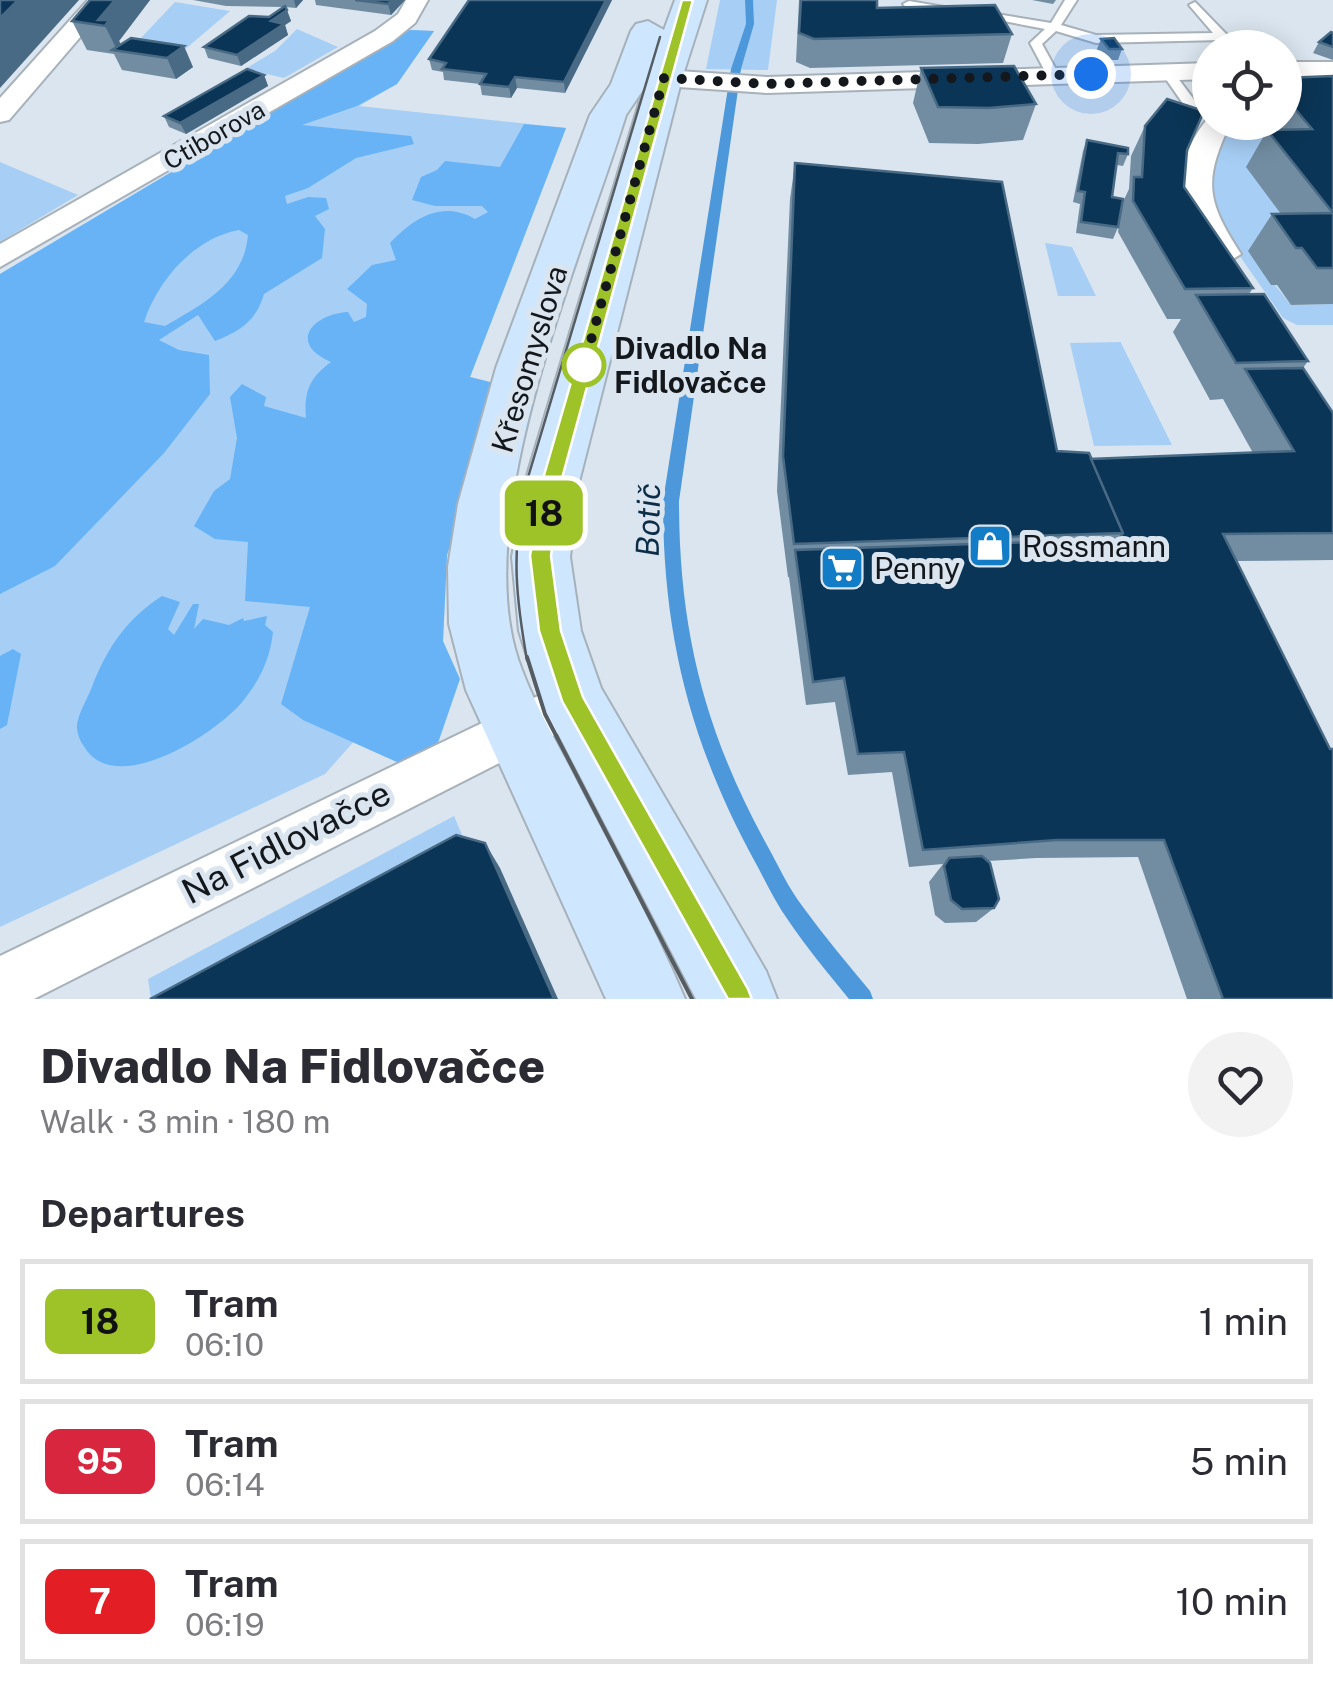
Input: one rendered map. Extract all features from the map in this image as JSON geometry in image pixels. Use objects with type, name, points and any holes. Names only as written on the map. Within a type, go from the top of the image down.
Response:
[{"type":"main road","name":"Křesomyslova","points":[[660,0],[634,74],[608,115],[522,372],[480,541],[479,624],[488,665],[544,715],[738,999]]},
{"type":"main road","name":"Křesomyslova","points":[[646,999],[544,715],[559,665],[543,594],[545,507],[664,78],[692,0]]},
{"type":"street","points":[[0,114],[101,0]]},
{"type":"street","name":"Ctiborova","points":[[0,257],[384,36],[407,18],[417,0]]},
{"type":"street","points":[[1302,74],[1333,70]]},
{"type":"street","points":[[664,78],[767,84],[1167,72],[1192,75]]},
{"type":"street","points":[[1208,140],[1192,181],[1194,199],[1246,286]]},
{"type":"street","name":"Na Fidlovačce","points":[[0,986],[544,715]]},
{"type":"lane","points":[[1052,76],[1036,43],[1054,27],[1071,0]]},
{"type":"lane","points":[[909,4],[1054,27],[1096,38],[1222,36],[1195,6]]},
{"type":"lane","points":[[1167,72],[1190,105],[1189,114],[1171,135]]},
{"type":"shaded area","points":[[720,0],[777,0],[768,70],[706,69]]},
{"type":"shaded area","points":[[175,2],[230,11],[169,63],[124,56]]},
{"type":"shaded area","points":[[297,29],[338,47],[284,78],[245,69],[275,51]]},
{"type":"shaded area","points":[[410,30],[434,31],[397,84],[359,106],[566,128],[470,377],[502,385],[447,555],[443,641],[325,774],[0,927],[0,274]]},
{"type":"shaded area","points":[[410,30],[434,31],[397,84],[357,106],[302,125],[411,136],[414,144],[356,158],[308,188],[285,196],[287,204],[308,197],[326,198],[329,209],[315,216],[325,229],[322,258],[264,294],[252,318],[232,333],[215,341],[198,315],[159,340],[179,350],[209,355],[210,394],[164,453],[55,566],[0,594],[0,274]],"holes":[[[239,230],[248,235],[239,266],[219,290],[165,326],[144,322],[158,291],[193,252]]]},
{"type":"shaded area","points":[[524,124],[566,128],[470,377],[502,385],[447,555],[443,641],[460,679],[438,743],[408,767],[303,720],[281,704],[310,607],[245,601],[248,542],[215,539],[194,526],[214,491],[230,479],[237,438],[230,397],[242,384],[266,397],[264,406],[306,418],[309,386],[331,362],[310,346],[308,338],[316,324],[348,312],[354,322],[366,317],[367,304],[347,289],[372,265],[396,260],[390,243],[419,219],[451,211],[475,219],[488,212],[482,206],[435,206],[412,200],[421,177],[437,170],[445,161],[500,167]]},
{"type":"shaded area","points":[[1223,140],[1268,140],[1289,166],[1308,250],[1249,252],[1291,305],[1333,304],[1333,325],[1297,325],[1283,318],[1216,222],[1207,178]]},
{"type":"shaded area","points":[[0,162],[78,195],[0,242]]},
{"type":"shaded area","points":[[1045,243],[1072,247],[1096,296],[1058,296]]},
{"type":"shaded area","points":[[1121,342],[1172,445],[1094,446],[1070,343]]},
{"type":"shaded area","points":[[162,596],[180,602],[168,629],[174,635],[193,604],[199,604],[194,629],[203,619],[229,625],[243,618],[244,621],[267,616],[265,625],[273,632],[267,660],[243,701],[190,743],[142,764],[120,766],[100,762],[79,738],[79,716],[113,645],[139,614]]},
{"type":"shaded area","points":[[13,649],[21,654],[7,725],[0,729],[0,656]]},
{"type":"shaded area","points":[[454,816],[473,861],[151,999],[148,979]]},
{"type":"building","points":[[0,0],[18,0],[0,18]]},
{"type":"building","points":[[90,0],[115,0],[98,20],[109,20],[105,26],[72,21]]},
{"type":"building","points":[[355,0],[392,0],[388,4]]},
{"type":"building","points":[[469,0],[606,0],[564,82],[515,77],[509,87],[480,84],[486,74],[442,69],[446,63],[429,59]]},
{"type":"building","points":[[801,0],[877,0],[877,8],[995,5],[1012,34],[814,39],[799,33]]},
{"type":"building","points":[[285,6],[287,10],[271,21],[284,24],[237,55],[204,47],[249,16],[269,17]]},
{"type":"building","points":[[1331,32],[1333,47],[1319,42]]},
{"type":"building","points":[[131,38],[184,46],[167,58],[112,50]]},
{"type":"building","points":[[1114,38],[1122,49],[1109,49],[1101,39]]},
{"type":"building","points":[[1014,66],[1036,104],[938,107],[921,68]]},
{"type":"building","points":[[247,69],[264,75],[180,123],[164,116]]},
{"type":"building","points":[[1333,76],[1333,213],[1275,140],[1302,140],[1302,129],[1312,129],[1302,117],[1302,77]]},
{"type":"building","points":[[1167,99],[1192,107],[1192,139],[1187,150],[1184,187],[1253,288],[1185,289],[1133,201],[1134,177],[1142,177],[1145,126]]},
{"type":"building","points":[[1087,140],[1128,148],[1128,154],[1118,153],[1112,197],[1123,199],[1118,227],[1081,222],[1085,192],[1078,191]]},
{"type":"building","points":[[795,163],[1002,182],[1057,451],[1089,453],[1123,533],[794,544],[783,456]]},
{"type":"building","points":[[1333,213],[1333,268],[1317,268],[1302,248],[1296,248],[1272,214]]},
{"type":"building","points":[[1264,294],[1308,361],[1236,363],[1196,295]]},
{"type":"building","points":[[1303,368],[1333,413],[1333,533],[1223,534],[1333,749],[1333,999],[1223,999],[1164,840],[1057,840],[923,850],[904,752],[858,754],[844,678],[813,682],[795,550],[1119,539],[1123,533],[1091,459],[1294,451],[1245,369]]},
{"type":"building","points":[[456,835],[485,843],[554,999],[150,999]]},
{"type":"building","points":[[982,856],[990,863],[999,899],[994,908],[962,909],[951,900],[944,866],[949,858]]},
{"type":"waterway","name":"Botič","points":[[749,0],[750,24],[736,69],[671,501],[671,549],[681,640],[703,726],[738,811],[793,911],[862,999]]},
{"type":"tram line","points":[[560,659],[542,573],[552,482],[688,0]]},
{"type":"tram line","name":"18","points":[[688,0],[545,507],[540,556],[550,631],[573,701],[738,999]]},
{"type":"tram line","points":[[527,660],[517,577],[523,494],[660,37]]},
{"type":"tram line","points":[[527,657],[545,714],[692,999]]},
{"type":"tram line","points":[[560,659],[592,732],[738,999]]},
{"type":"place","name":"Divadlo Na Fidlovačce","points":[[584,365]]},
{"type":"place","name":"Rossmann","points":[[990,546]]},
{"type":"place","name":"Penny","points":[[842,568]]},
{"type":"route","points":[[584,365],[583,369],[664,78],[767,84],[1091,74]]}]
